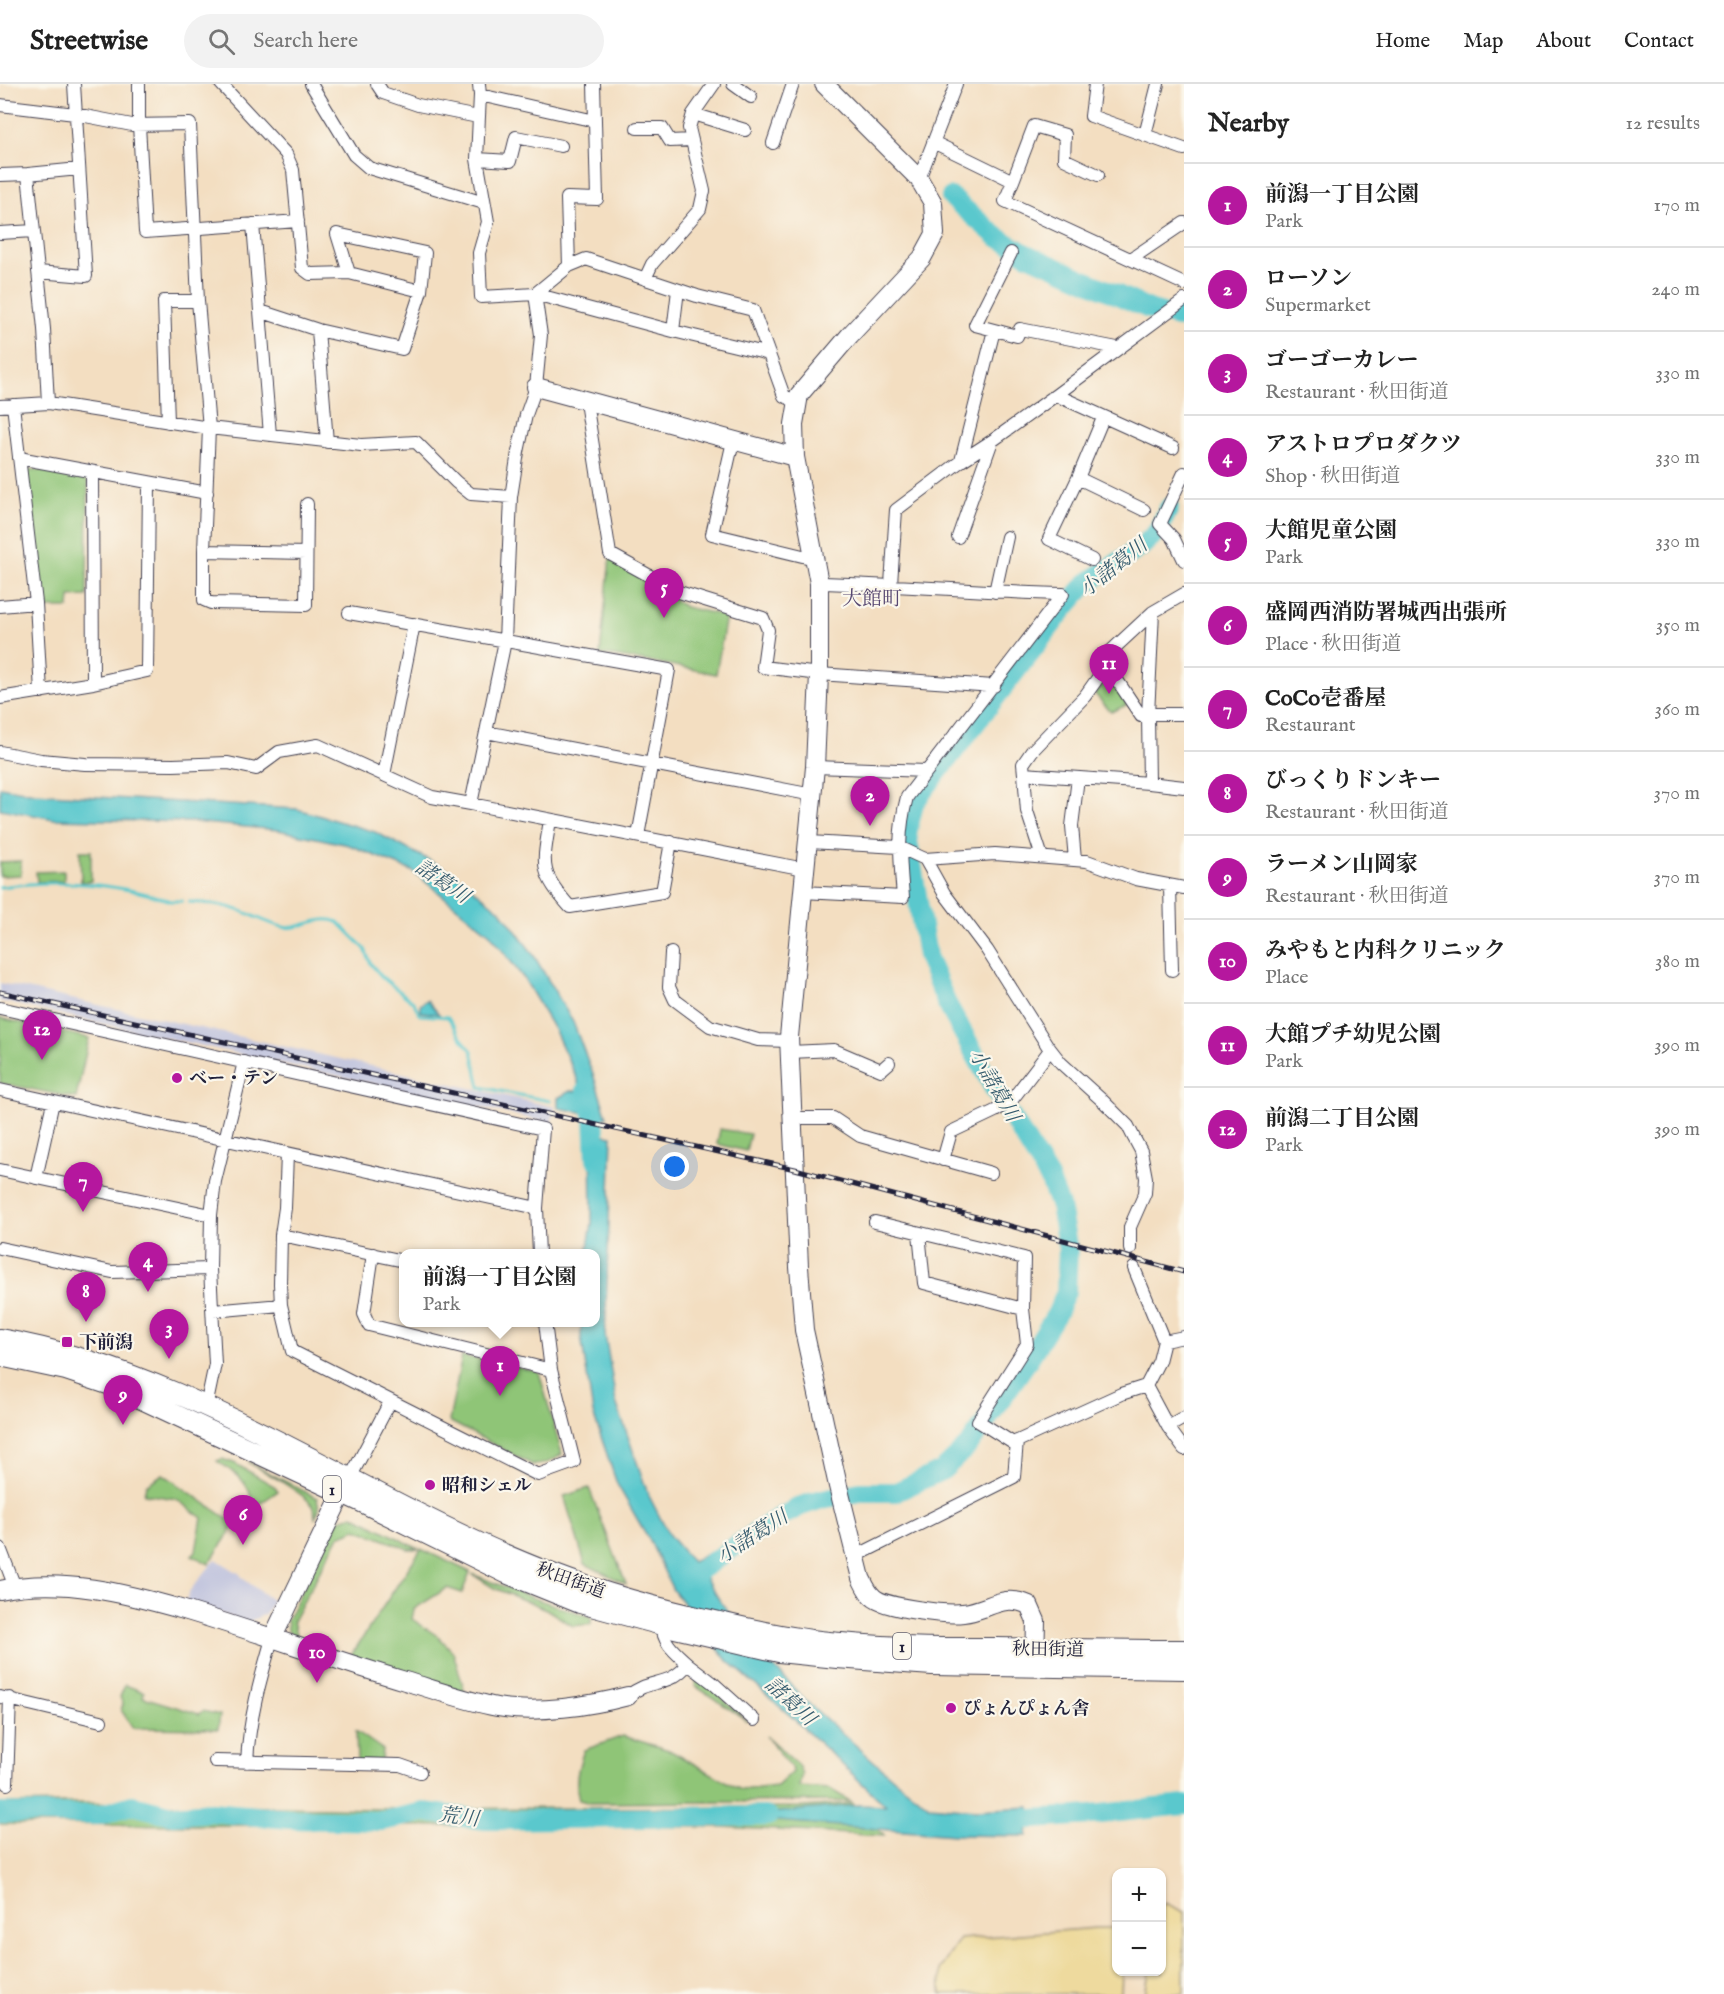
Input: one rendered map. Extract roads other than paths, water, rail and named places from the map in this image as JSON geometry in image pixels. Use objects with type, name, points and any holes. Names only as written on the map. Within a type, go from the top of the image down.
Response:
[{"type":"main road","name":"秋田街道","points":[[0,1339],[59,1352],[124,1372],[206,1407],[318,1461],[346,1486]]},
{"type":"main road","name":"秋田街道","points":[[0,1356],[66,1370],[114,1386],[498,1552],[662,1617],[779,1652],[932,1665],[1184,1650]]},
{"type":"main road","name":"秋田街道","points":[[662,1617],[840,1643],[940,1648],[1184,1669]]},
{"type":"street","points":[[38,272],[86,276],[74,84]]},
{"type":"street","points":[[140,84],[139,125],[145,232],[298,221]]},
{"type":"street","points":[[220,84],[286,154],[293,170],[302,268],[310,274],[349,273],[421,291]]},
{"type":"street","points":[[311,84],[354,155],[369,168],[484,203]]},
{"type":"street","points":[[377,84],[383,93],[418,105],[478,117]]},
{"type":"street","points":[[569,266],[567,198],[597,199],[594,84]]},
{"type":"street","points":[[645,279],[652,264],[700,209],[704,191],[689,129],[693,114],[714,84]]},
{"type":"street","points":[[733,84],[751,97]]},
{"type":"street","points":[[773,143],[793,84]]},
{"type":"street","points":[[824,84],[919,179],[933,203],[935,234],[922,258],[850,335],[799,395],[794,424],[795,457],[819,583],[819,674],[815,767],[790,1046],[799,1268],[804,1330],[838,1486],[861,1578],[868,1591],[874,1599],[887,1604],[945,1615],[983,1609],[1003,1600],[1017,1600],[1029,1605],[1036,1621],[1036,1658]]},
{"type":"street","points":[[919,179],[956,84]]},
{"type":"street","points":[[1095,84],[1091,116],[1184,149]]},
{"type":"street","points":[[1145,135],[1158,84]]},
{"type":"street","points":[[595,122],[479,89],[477,159],[488,222],[479,253],[482,297],[535,294],[769,354]]},
{"type":"street","points":[[0,105],[139,125],[190,124],[198,301],[209,428],[204,600],[211,603],[306,605],[307,504]]},
{"type":"street","points":[[693,114],[745,130]]},
{"type":"street","points":[[1098,175],[1064,159],[1065,135],[1034,126],[1005,201],[1184,284]]},
{"type":"street","points":[[637,128],[662,128],[670,141],[692,140]]},
{"type":"street","points":[[477,159],[510,161],[516,137],[561,146]]},
{"type":"street","points":[[933,142],[1013,182]]},
{"type":"street","points":[[0,176],[79,170]]},
{"type":"street","points":[[28,174],[44,329],[48,403]]},
{"type":"street","points":[[1131,259],[1184,223]]},
{"type":"street","points":[[253,224],[270,435]]},
{"type":"street","points":[[0,233],[34,231]]},
{"type":"street","points":[[260,311],[318,330],[402,349],[421,291],[425,253],[337,234],[349,273]]},
{"type":"street","points":[[1011,253],[975,325],[1017,336],[1020,329],[1117,348]]},
{"type":"street","points":[[535,294],[569,266],[586,259],[678,290],[753,310],[784,396],[797,402]]},
{"type":"street","points":[[673,331],[678,290]]},
{"type":"street","points":[[471,804],[505,641],[511,497],[526,416],[536,387],[541,335],[535,294]]},
{"type":"street","points":[[891,584],[896,510],[1184,300]]},
{"type":"street","points":[[168,422],[164,301],[198,301]]},
{"type":"street","points":[[318,330],[327,442]]},
{"type":"street","points":[[961,461],[994,330]]},
{"type":"street","points":[[536,387],[795,457]]},
{"type":"street","points":[[1056,395],[1173,448]]},
{"type":"street","points":[[586,402],[610,554],[679,592],[763,618],[768,630],[763,667],[819,674],[994,686]]},
{"type":"street","points":[[0,406],[48,403],[209,428],[361,445],[416,441],[471,494],[511,497]]},
{"type":"street","points":[[13,405],[36,603],[41,692]]},
{"type":"street","points":[[1092,560],[1049,538],[1078,478],[1102,417]]},
{"type":"street","points":[[734,441],[712,534],[814,559]]},
{"type":"street","points":[[958,537],[992,441]]},
{"type":"street","points":[[19,458],[207,493]]},
{"type":"street","points":[[92,472],[93,683]]},
{"type":"street","points":[[1184,473],[1160,524],[1174,539],[1184,560]]},
{"type":"street","points":[[1078,478],[1144,510]]},
{"type":"street","points":[[0,698],[93,683],[147,671],[149,483]]},
{"type":"street","points":[[995,592],[1007,537]]},
{"type":"street","points":[[204,551],[306,553]]},
{"type":"street","points":[[802,892],[903,897],[899,847],[900,822],[907,797],[1063,594],[995,592],[891,584],[819,583]]},
{"type":"street","points":[[1042,857],[1027,812],[1023,764],[1032,751],[1085,696],[1107,665],[1111,651],[1153,612],[1184,594]]},
{"type":"street","points":[[0,606],[36,603]]},
{"type":"street","points":[[1149,783],[1148,715],[1153,612]]},
{"type":"street","points":[[350,613],[669,670],[638,836]]},
{"type":"street","points":[[384,775],[414,624]]},
{"type":"street","points":[[1107,665],[1141,716],[1184,714]]},
{"type":"street","points":[[486,732],[813,795]]},
{"type":"street","points":[[0,752],[41,760],[85,764],[228,763],[256,769],[279,752],[318,745],[432,797],[805,869]]},
{"type":"street","points":[[815,767],[926,771]]},
{"type":"street","points":[[1024,774],[1184,787]]},
{"type":"street","points":[[1075,860],[1072,826],[1078,778]]},
{"type":"street","points":[[550,820],[543,865],[552,888],[570,907],[662,892],[671,843]]},
{"type":"street","points":[[809,842],[899,847],[925,859],[995,854],[1087,861],[1136,879],[1184,888]]},
{"type":"street","points":[[925,859],[944,893],[987,950],[1050,1050],[1060,1063],[1128,1126],[1141,1151],[1146,1178],[1145,1194],[1130,1227],[1130,1249]]},
{"type":"street","points":[[1170,886],[1172,970]]},
{"type":"street","points":[[671,953],[669,987],[675,1000],[710,1026],[758,1040],[834,1050],[881,1070],[889,1063]]},
{"type":"street","points":[[0,1008],[543,1129],[537,1208],[539,1249]]},
{"type":"street","points":[[943,1160],[951,1132],[1011,1101],[1050,1050]]},
{"type":"street","points":[[206,1407],[215,1364],[210,1269],[211,1215],[215,1182],[244,1062]]},
{"type":"street","points":[[0,1090],[537,1208]]},
{"type":"street","points":[[36,1178],[53,1102]]},
{"type":"street","points":[[792,1118],[834,1118],[860,1136],[991,1173]]},
{"type":"street","points":[[287,1154],[285,1208],[281,1235],[281,1305],[292,1351],[538,1475],[574,1462],[551,1370],[546,1327]]},
{"type":"street","points":[[0,1170],[211,1215]]},
{"type":"street","points":[[875,1222],[1024,1258],[1023,1309],[1027,1344],[978,1420],[1013,1443],[1121,1394],[1146,1386],[1159,1361],[1164,1341],[1134,1268]]},
{"type":"street","points":[[919,1233],[924,1283],[1023,1309]]},
{"type":"street","points":[[281,1235],[399,1260]]},
{"type":"street","points":[[0,1248],[112,1272],[210,1269]]},
{"type":"street","points":[[372,1254],[364,1314],[369,1325],[551,1370]]},
{"type":"street","points":[[213,1311],[281,1305]]},
{"type":"street","points":[[1164,1341],[1184,1337]]},
{"type":"street","points":[[1146,1386],[1168,1427],[1184,1449]]},
{"type":"street","points":[[247,1762],[248,1735],[255,1698],[272,1639],[346,1486],[390,1402]]},
{"type":"street","points":[[1168,1427],[1184,1418]]},
{"type":"street","points":[[856,1556],[1014,1477],[1017,1441]]},
{"type":"street","points":[[0,1548],[8,1589],[59,1585],[107,1591],[148,1600],[416,1684],[499,1707],[551,1709],[600,1703],[628,1696],[637,1689],[675,1678],[688,1664]]},
{"type":"street","points":[[662,1617],[663,1636],[674,1651],[754,1720]]},
{"type":"street","points":[[7,1784],[5,1698],[101,1721]]},
{"type":"street","points":[[215,1761],[400,1765],[420,1772]]},
{"type":"water","points":[[0,787],[35,793],[297,809],[375,832],[452,872],[501,911],[533,954],[573,1022],[607,1117],[558,1108],[558,1098],[570,1091],[579,1091],[578,1081],[555,1031],[525,980],[490,934],[412,871],[349,845],[278,830],[193,822],[54,819],[0,809]]},
{"type":"water","points":[[427,1000],[439,1014],[421,1012],[420,1005]]},
{"type":"water","points":[[591,1133],[612,1136],[605,1334],[616,1402],[648,1494],[669,1535],[692,1562],[709,1553],[718,1565],[705,1577],[720,1601],[768,1661],[808,1703],[894,1779],[929,1806],[976,1810],[1030,1807],[1027,1836],[954,1835],[727,1817],[859,1805],[886,1806],[725,1658],[673,1590],[651,1543],[617,1484],[593,1413],[581,1336],[581,1327],[600,1327],[600,1249],[588,1249],[592,1223]]},
{"type":"waterway","name":"小諸葛川","points":[[951,197],[996,236],[1026,254],[1149,309],[1184,319]]},
{"type":"waterway","name":"小諸葛川","points":[[694,1574],[773,1521],[801,1506],[822,1499],[860,1492],[896,1492],[943,1470],[970,1444],[1027,1362],[1057,1313],[1066,1292],[1068,1250],[1060,1206],[1049,1178],[993,1087],[946,1002],[927,956],[907,834],[914,803],[1065,608],[1087,583],[1141,547],[1157,532],[1169,508]]},
{"type":"waterway","points":[[0,887],[43,883],[87,884],[130,890],[171,901],[182,901]]},
{"type":"waterway","points":[[189,902],[229,907],[289,928],[324,920],[338,922],[365,949],[371,964],[382,977],[414,1003],[420,1015],[448,1017],[472,1051],[480,1087],[550,1101]]},
{"type":"waterway","name":"諸葛川","points":[[586,1090],[594,1118],[596,1159]]},
{"type":"waterway","name":"荒川","points":[[0,1813],[99,1815],[132,1805],[173,1815],[211,1812],[290,1819],[382,1821],[424,1812],[486,1820],[768,1816]]},
{"type":"waterway","name":"諸葛川","points":[[1004,1821],[1184,1805]]},
{"type":"railway","points":[[0,992],[795,1169],[1184,1272]]},
{"type":"place","name":"大館児童公園","points":[[664,618]]},
{"type":"place","name":"大館プチ幼児公園","points":[[1109,694]]},
{"type":"place","name":"ローソン","points":[[870,826]]},
{"type":"place","name":"前潟二丁目公園","points":[[42,1060]]},
{"type":"place","name":"ベー・テン","points":[[177,1078]]},
{"type":"place","name":"CoCo壱番屋","points":[[83,1212]]},
{"type":"place","name":"アストロプロダクツ","points":[[148,1292]]},
{"type":"place","name":"びっくりドンキー","points":[[86,1322]]},
{"type":"place","name":"下前潟","points":[[67,1342]]},
{"type":"place","name":"ゴーゴーカレー","points":[[169,1359]]},
{"type":"place","name":"前潟一丁目公園","points":[[500,1396]]},
{"type":"place","name":"ラーメン山岡家","points":[[123,1425]]},
{"type":"place","name":"昭和シェル","points":[[430,1485]]},
{"type":"place","name":"盛岡西消防署城西出張所","points":[[243,1545]]},
{"type":"place","name":"みやもと内科クリニック","points":[[317,1683]]},
{"type":"place","name":"ぴょんぴょん舎","points":[[951,1708]]},
{"type":"district","name":"大館町","points":[[872,598]]}]
